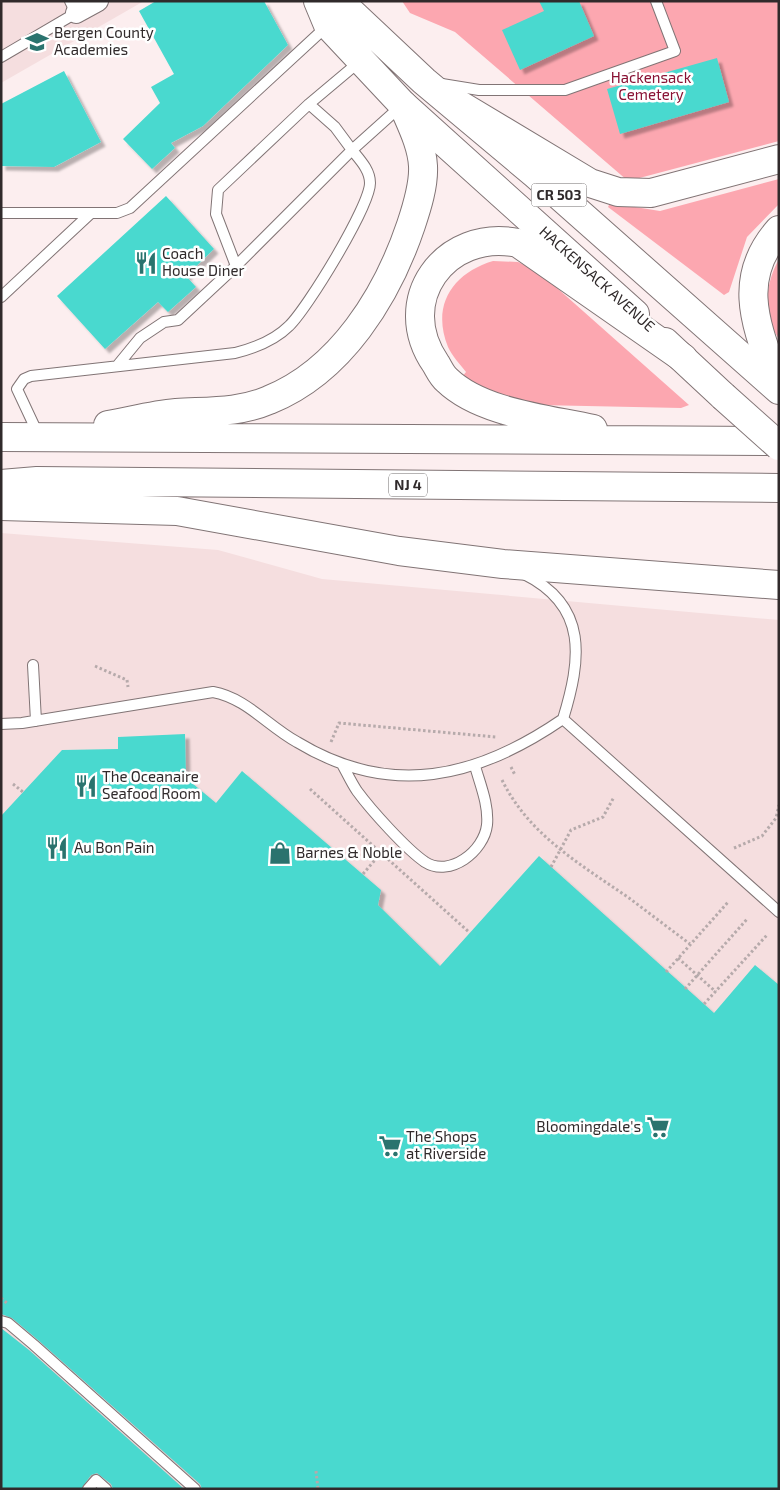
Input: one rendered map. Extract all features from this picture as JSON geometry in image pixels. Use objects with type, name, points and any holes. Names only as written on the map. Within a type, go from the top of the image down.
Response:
[{"type":"main road","name":"CR 503","points":[[339,1],[432,87],[779,389]]},
{"type":"main road","name":"HACKENSACK AVENUE","points":[[323,13],[360,62],[403,105],[779,446]]},
{"type":"main road","points":[[432,87],[590,183],[618,192],[651,193],[779,159]]},
{"type":"main road","points":[[40,436],[174,413],[224,411],[250,407],[291,390],[331,360],[365,318],[382,291],[405,242],[415,211],[423,178],[423,164],[418,142],[403,105]]},
{"type":"main road","points":[[779,230],[766,244],[757,263],[752,292],[760,334],[779,389]]},
{"type":"main road","points":[[641,440],[498,408],[477,399],[446,380],[429,354],[420,331],[420,302],[424,289],[438,268],[459,251],[484,241],[502,240],[518,243],[683,358]]},
{"type":"main road","points":[[1,437],[779,441]]},
{"type":"main road","name":"NJ 4","points":[[1,484],[47,481],[779,488]]},
{"type":"main road","points":[[1,506],[177,511],[399,551],[503,564],[779,585]]},
{"type":"street","points":[[73,7],[98,1]]},
{"type":"lane","points":[[432,87],[479,90],[565,90],[675,51],[656,1]]},
{"type":"lane","points":[[1,57],[73,7]]},
{"type":"lane","points":[[1,212],[117,213],[130,208],[323,13]]},
{"type":"lane","points":[[236,266],[216,214],[218,190],[309,104],[360,62]]},
{"type":"lane","points":[[40,436],[17,389],[24,379],[31,376],[74,373],[117,366],[235,353],[259,346],[289,326],[299,316],[343,246],[370,185],[368,171],[335,127],[309,104]]},
{"type":"lane","points":[[117,366],[140,338],[164,322],[178,320],[236,266],[352,150],[403,105]]},
{"type":"lane","points":[[1,297],[91,212]]},
{"type":"lane","points":[[1,724],[36,721],[213,692],[232,696],[296,742],[325,758],[342,764],[372,772],[415,775],[475,766],[505,754],[534,739],[563,719],[576,673],[577,652],[570,621],[555,597],[538,581],[503,564]]},
{"type":"lane","points":[[34,665],[36,721]]},
{"type":"lane","points":[[563,719],[779,912]]},
{"type":"lane","points":[[342,764],[357,790],[398,836],[426,862],[439,867],[452,867],[464,860],[477,846],[487,827],[487,813],[475,766]]},
{"type":"lane","points":[[1,1321],[8,1323],[34,1345],[195,1489]]},
{"type":"lane","points":[[88,1489],[96,1480],[106,1489]]},
{"type":"path","points":[[325,758],[339,723],[496,735],[515,775]]},
{"type":"path","points":[[502,780],[512,800],[521,812],[559,850],[690,944]]},
{"type":"path","points":[[13,784],[23,792]]},
{"type":"path","points":[[310,789],[470,933]]},
{"type":"path","points":[[551,867],[571,830],[603,817],[614,797]]},
{"type":"path","points":[[721,861],[737,845],[762,836],[776,818],[779,805]]},
{"type":"path","points":[[363,874],[380,854]]},
{"type":"path","points":[[666,972],[729,901]]},
{"type":"path","points":[[685,989],[748,918]]},
{"type":"path","points":[[704,1004],[767,935]]},
{"type":"path","points":[[678,958],[716,992]]},
{"type":"path","points":[[316,1471],[318,1489]]},
{"type":"shaded area","name":"Bergen County Academies","points":[[1,1],[144,1],[1,83]]},
{"type":"shaded area","name":"The Shops at Riverside","points":[[1,533],[218,550],[322,579],[779,620],[779,1489],[1,1489]]},
{"type":"green space","name":"Hackensack Cemetery","points":[[402,1],[779,1],[779,141],[628,181],[455,32],[410,13]]},
{"type":"green space","points":[[779,179],[779,204],[747,237],[729,292],[724,295],[608,207],[610,203],[660,211]]},
{"type":"green space","points":[[779,259],[779,339],[770,320],[767,299],[774,269]]},
{"type":"green space","points":[[493,261],[518,262],[539,272],[689,405],[681,408],[539,405],[503,398],[462,377],[466,372],[448,347],[443,332],[444,304],[457,282],[479,266]]},
{"type":"building","points":[[156,1],[264,1],[288,45],[203,126],[171,143],[175,148],[152,169],[123,139],[160,103],[151,87],[174,74],[139,11]]},
{"type":"building","points":[[539,1],[579,1],[594,36],[520,70],[502,30],[544,11]]},
{"type":"building","points":[[717,58],[729,102],[620,134],[607,89]]},
{"type":"building","points":[[64,71],[101,142],[54,167],[1,166],[1,104]]},
{"type":"building","name":"Coach House Diner","points":[[166,196],[214,249],[186,276],[196,287],[168,312],[158,302],[105,349],[57,296]]},
{"type":"building","name":"The Shops at Riverside","points":[[185,734],[186,778],[216,803],[242,771],[381,890],[378,905],[440,966],[539,856],[714,1013],[755,965],[779,985],[779,1489],[202,1489],[200,1484],[38,1340],[12,1318],[1,1314],[1,816],[62,750],[118,749],[118,737]]},
{"type":"building","points":[[1,1328],[29,1350],[184,1489],[113,1489],[111,1484],[97,1473],[91,1475],[81,1489],[1,1489]]},
{"type":"place","name":"Bergen County Academies","points":[[37,42]]},
{"type":"place","name":"Coach House Diner","points":[[146,263]]},
{"type":"place","name":"The Oceanaire Seafood Room","points":[[86,786]]},
{"type":"place","name":"Au Bon Pain","points":[[57,848]]},
{"type":"place","name":"Barnes & Noble","points":[[280,853]]},
{"type":"place","name":"Bloomingdale's","points":[[658,1127]]},
{"type":"place","name":"The Shops at Riverside","points":[[390,1146]]}]
